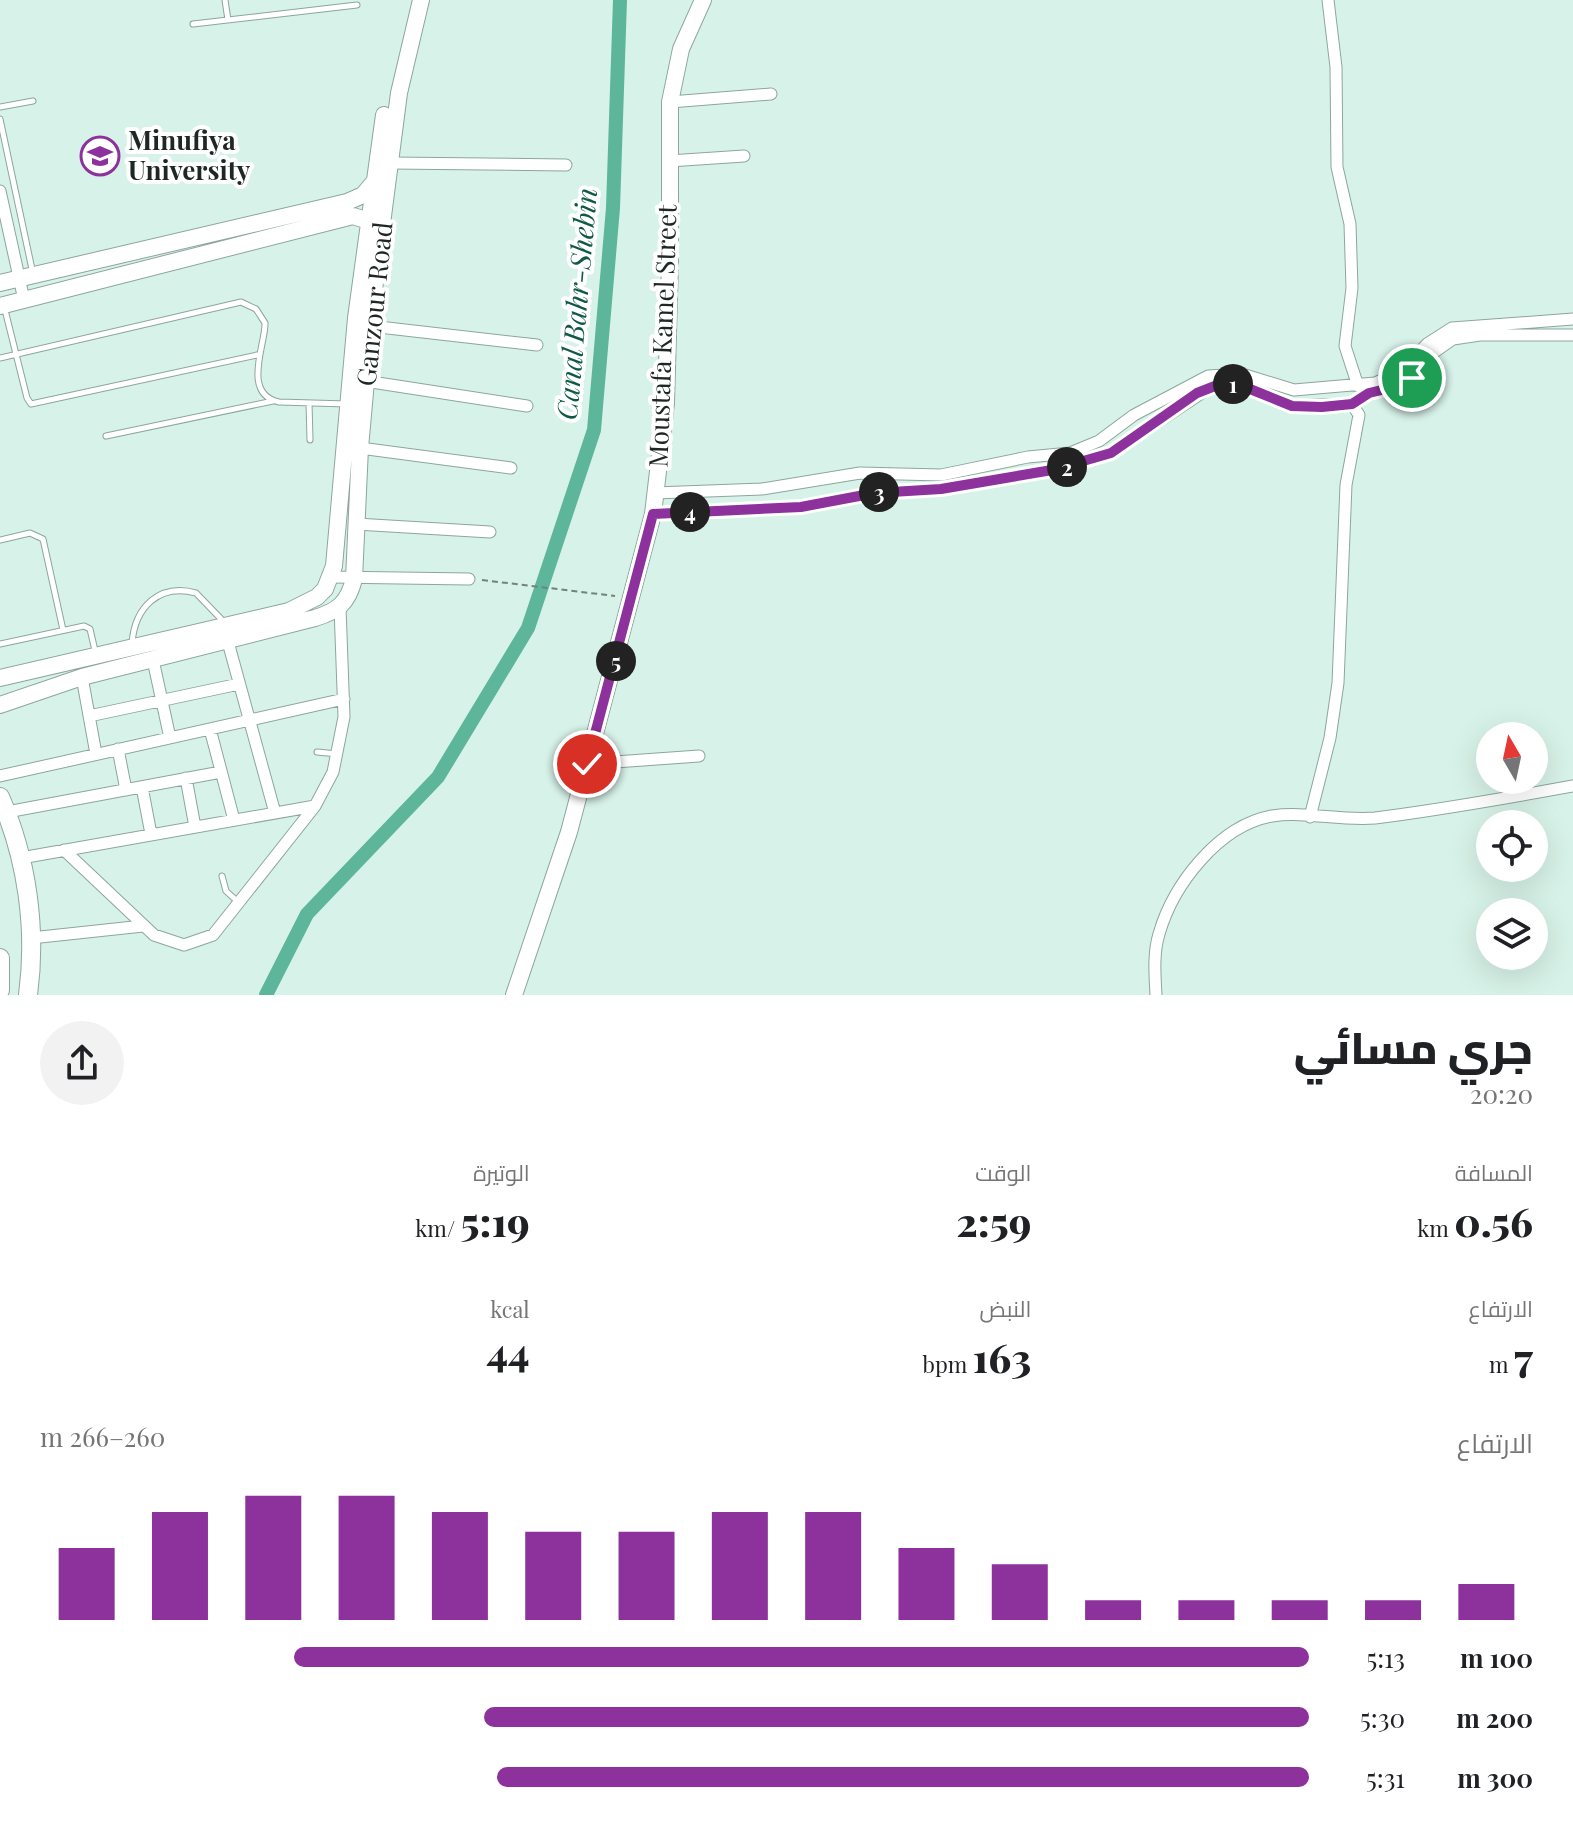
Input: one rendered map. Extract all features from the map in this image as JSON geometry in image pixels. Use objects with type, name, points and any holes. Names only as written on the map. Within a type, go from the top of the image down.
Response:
[{"type":"main road","name":"Ganzour Road","points":[[328,583],[336,549],[348,404],[374,182],[392,68],[410,0]]},
{"type":"main road","name":"Ganzour Road","points":[[340,607],[347,601],[354,579],[370,326],[399,93],[421,0]]},
{"type":"main road","name":"Moustafa Kamel Street","points":[[514,995],[569,832],[653,514],[666,403],[670,102],[681,49],[703,0]]},
{"type":"main road","points":[[0,283],[347,202],[363,195],[374,182]]},
{"type":"main road","points":[[2,305],[353,216],[369,221]]},
{"type":"main road","points":[[140,250],[145,269]]},
{"type":"main road","points":[[0,705],[82,677],[153,660],[289,611],[317,597],[328,583]]},
{"type":"main road","points":[[0,678],[132,648],[323,615],[340,607]]},
{"type":"main road","points":[[3,805],[31,938],[28,995]]},
{"type":"main road","points":[[0,958],[0,990]]},
{"type":"street","points":[[1328,0],[1336,67],[1337,167],[1348,210],[1351,239],[1352,288],[1345,346],[1358,386]]},
{"type":"street","points":[[670,102],[771,94]]},
{"type":"street","points":[[669,161],[744,156]]},
{"type":"street","points":[[390,163],[566,165]]},
{"type":"street","points":[[0,191],[26,276],[24,300]]},
{"type":"street","points":[[655,493],[762,489],[872,472],[941,475],[1028,457],[1070,453],[1099,441],[1134,415],[1185,386],[1219,373],[1242,374],[1294,390],[1358,386],[1393,377],[1427,344],[1452,328],[1473,324],[1573,319]]},
{"type":"street","points":[[370,326],[537,345]]},
{"type":"street","points":[[653,514],[801,507],[875,493],[941,489],[1052,470],[1111,453],[1197,393],[1220,384],[1245,387],[1292,406],[1352,404],[1369,393],[1408,383],[1433,353],[1453,339],[1480,335],[1573,335]]},
{"type":"street","points":[[365,381],[527,406]]},
{"type":"street","points":[[1310,817],[1330,738],[1338,683],[1346,485],[1359,415],[1352,404]]},
{"type":"street","points":[[360,448],[511,468]]},
{"type":"street","points":[[356,524],[490,532]]},
{"type":"street","points":[[328,583],[354,579],[469,579]]},
{"type":"street","points":[[64,850],[154,935],[174,944],[194,943],[213,935],[326,789],[339,754],[344,699],[340,607]]},
{"type":"street","points":[[227,634],[275,813]]},
{"type":"street","points":[[153,660],[170,738]]},
{"type":"street","points":[[82,677],[96,754]]},
{"type":"street","points":[[89,716],[239,684]]},
{"type":"street","points":[[0,776],[344,699]]},
{"type":"street","points":[[210,729],[234,820]]},
{"type":"street","points":[[118,749],[126,790]]},
{"type":"street","points":[[587,764],[699,756]]},
{"type":"street","points":[[3,805],[126,790],[221,772]]},
{"type":"street","points":[[186,778],[195,827]]},
{"type":"street","points":[[1156,995],[1158,936],[1171,905],[1192,870],[1219,843],[1246,825],[1280,815],[1370,818],[1573,786]]},
{"type":"street","points":[[142,787],[151,834]]},
{"type":"street","points":[[13,853],[64,850],[315,806]]},
{"type":"street","points":[[31,938],[143,926]]},
{"type":"lane","points":[[225,0],[228,20]]},
{"type":"lane","points":[[193,24],[357,5]]},
{"type":"lane","points":[[0,107],[33,101]]},
{"type":"lane","points":[[0,119],[26,276]]},
{"type":"lane","points":[[0,358],[233,302],[249,305],[262,315],[265,331],[257,355],[262,389],[273,401]]},
{"type":"lane","points":[[2,305],[27,398],[35,404],[257,355]]},
{"type":"lane","points":[[106,436],[273,401],[348,404]]},
{"type":"lane","points":[[309,403],[310,440]]},
{"type":"lane","points":[[0,540],[30,533],[43,539],[63,630]]},
{"type":"lane","points":[[132,648],[139,616],[155,595],[168,590],[196,593],[217,612],[227,634]]},
{"type":"lane","points":[[0,644],[87,627],[96,656]]},
{"type":"lane","points":[[317,752],[339,754]]},
{"type":"lane","points":[[222,876],[226,891],[238,902]]},
{"type":"path","points":[[488,581],[608,595]]},
{"type":"waterway","name":"Canal Bahr-Shebin","points":[[266,995],[307,914],[438,777],[528,628],[594,430],[613,208],[620,0]]},
{"type":"place","name":"Minufiya University","points":[[100,156]]},
{"type":"route","points":[[587,764],[653,514],[801,507],[875,493],[941,489],[1052,470],[1111,453],[1204,388],[1220,384],[1237,384],[1259,391],[1285,405],[1322,407],[1352,404],[1369,393],[1403,385],[1412,378]]}]
